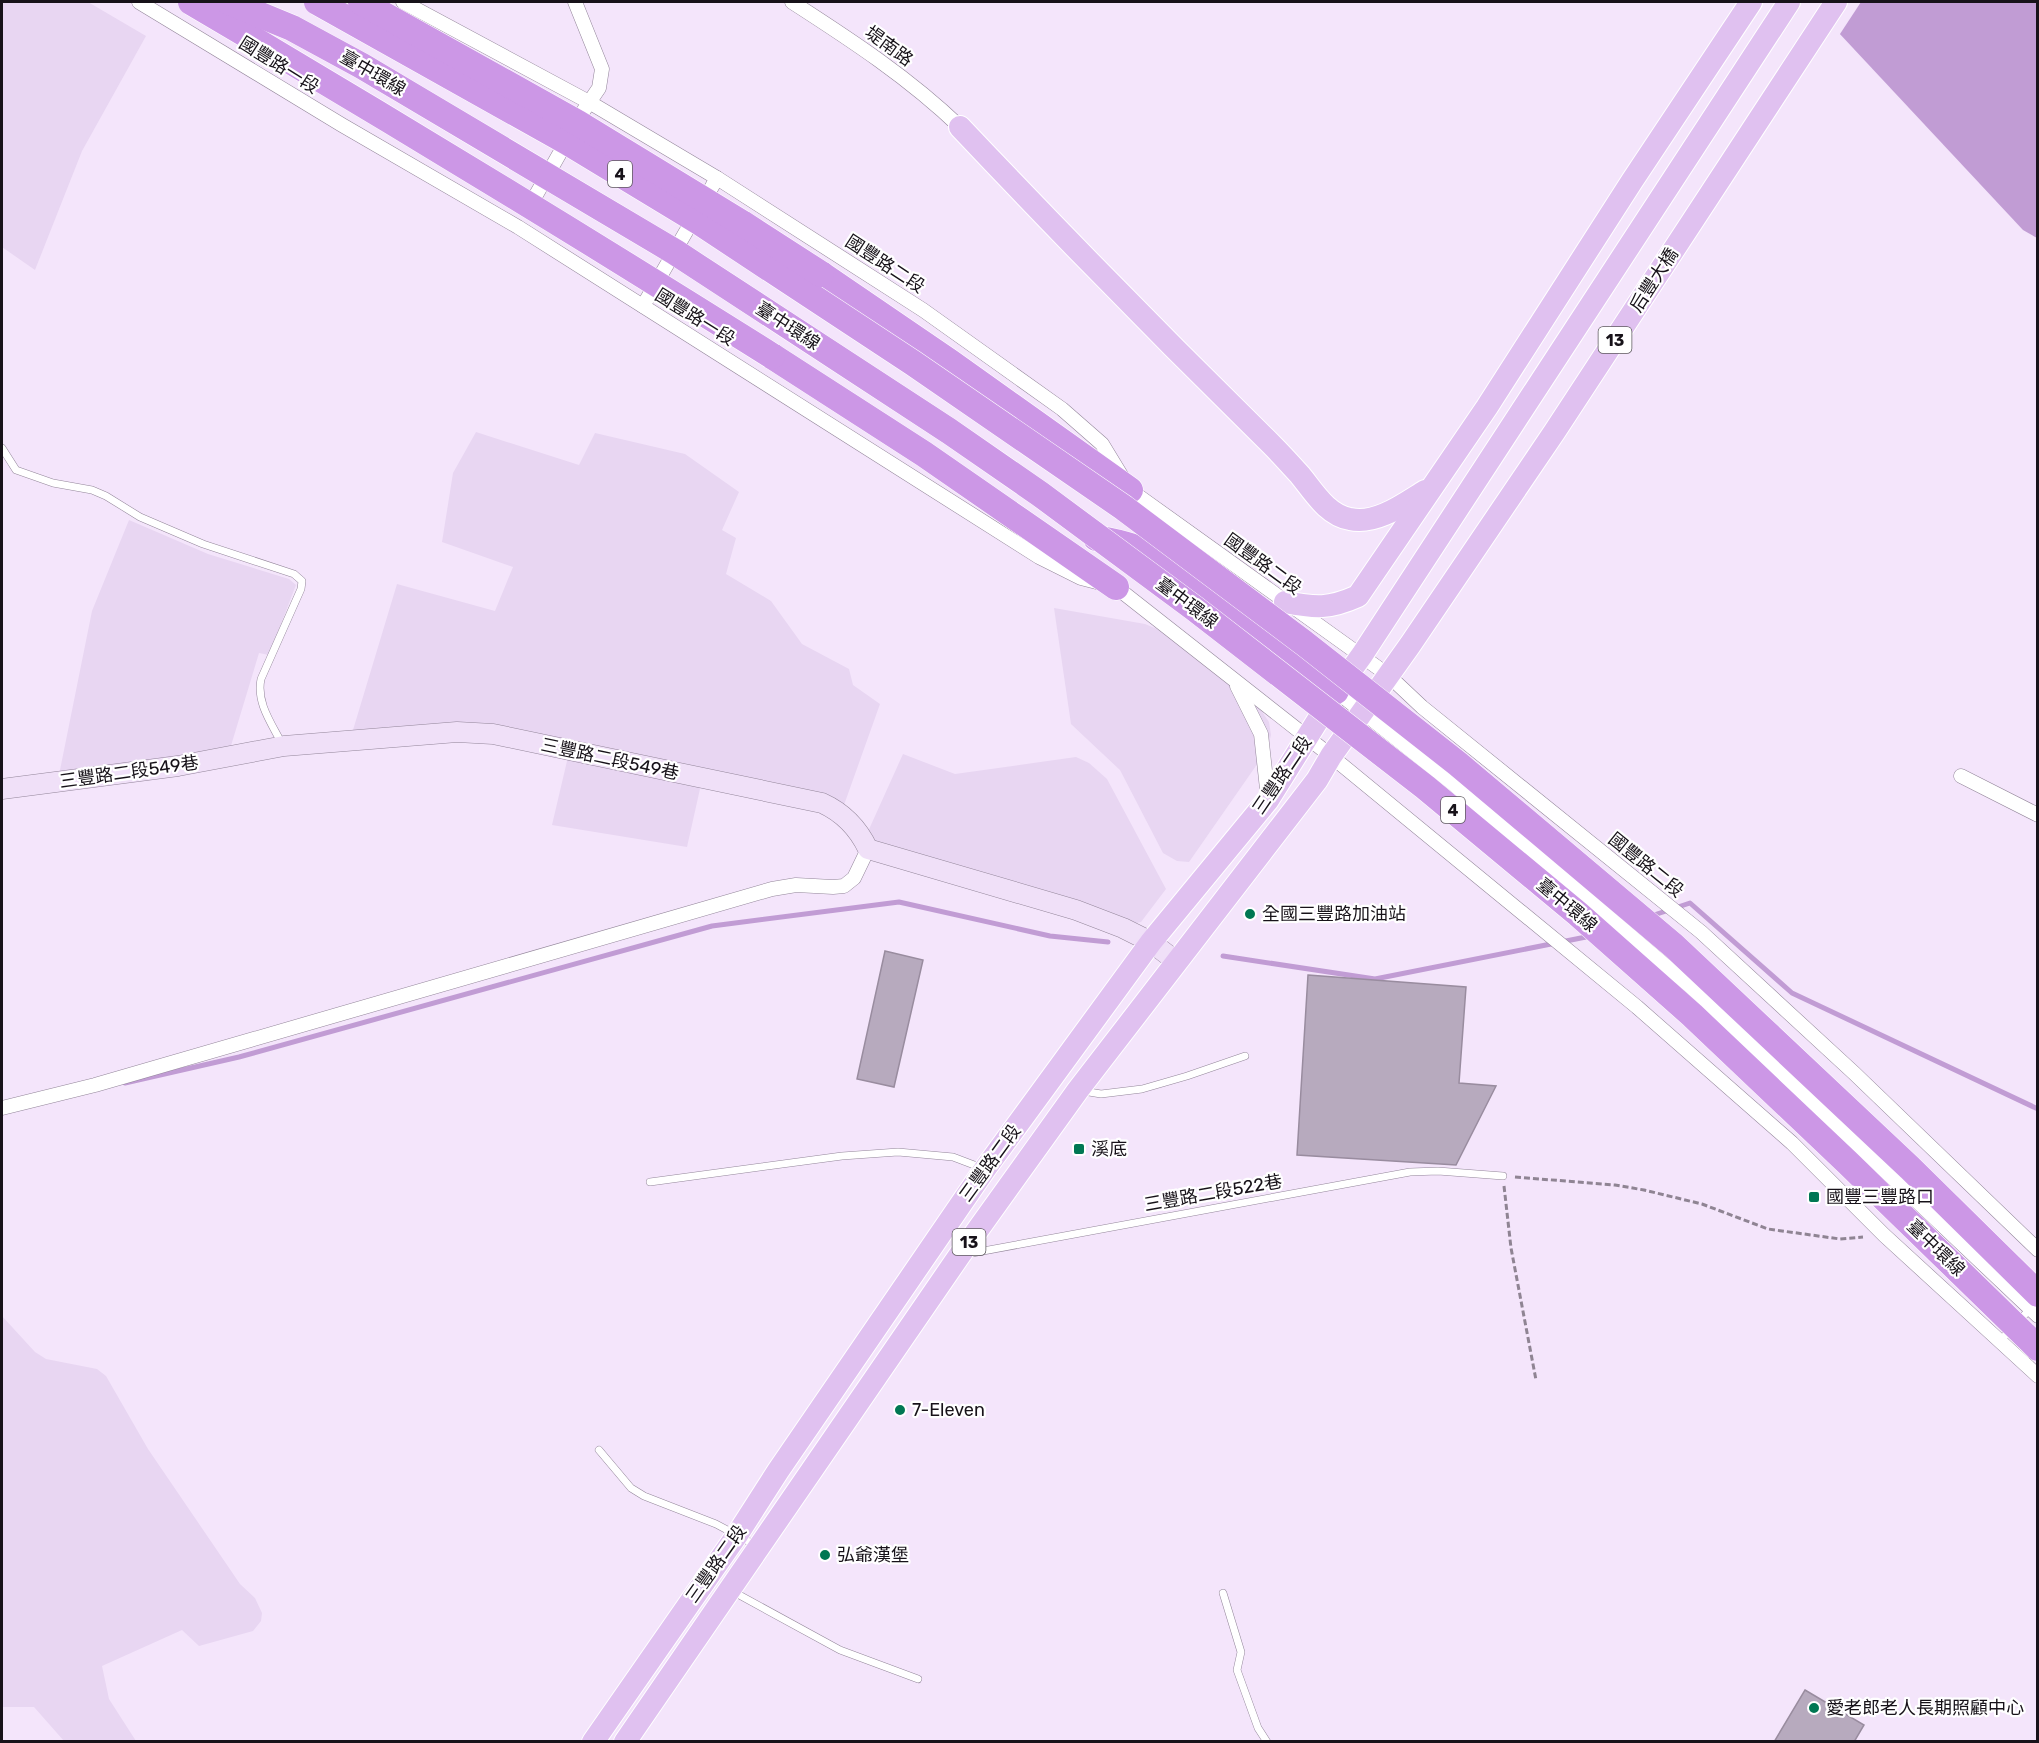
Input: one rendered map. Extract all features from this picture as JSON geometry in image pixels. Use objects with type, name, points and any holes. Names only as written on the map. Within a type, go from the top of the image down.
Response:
[{"type":"highway","points":[[191,2],[406,128],[486,180],[626,264],[772,356],[924,454],[1116,587]]},
{"type":"highway","name":"臺中環線","points":[[229,2],[292,28],[362,66],[675,252],[949,431],[1185,601],[1425,787],[1596,930],[1692,1015],[1907,1220],[2037,1348]]},
{"type":"highway","name":"臺中環線","points":[[316,2],[567,142],[709,229],[913,363],[1114,501],[1285,629],[1458,764],[1674,946],[1910,1168],[2035,1306]]},
{"type":"highway","points":[[361,2],[578,123],[742,223],[960,369],[1130,490]]},
{"type":"highway","points":[[1033,528],[1126,543],[1143,549],[1163,561],[1336,691]]},
{"type":"main road","points":[[1285,602],[1315,608],[1340,604],[1358,596],[1487,406],[1751,2]]},
{"type":"main road","name":"13","points":[[1362,655],[1789,2]]},
{"type":"main road","name":"后豐大橋","points":[[1388,675],[1555,431],[1836,2]]},
{"type":"main road","points":[[960,127],[1098,273],[1282,455],[1317,498],[1335,513],[1351,520],[1389,513],[1431,487]]},
{"type":"main road","name":"三豐路二段","points":[[625,1742],[759,1547],[946,1250],[985,1169],[1151,942],[1268,800],[1336,691],[1362,655]]},
{"type":"main road","name":"三豐路二段","points":[[593,1742],[737,1534],[946,1250],[1078,1090],[1317,780],[1331,756],[1388,675]]},
{"type":"street","name":"國豐路一段","points":[[139,2],[342,125],[518,226],[1039,557],[1081,578],[1116,587],[1224,670]]},
{"type":"street","name":"國豐路二段","points":[[403,2],[589,102],[717,178],[923,310],[1062,409],[1102,444],[1130,490],[1388,675],[1422,707],[1701,932],[1854,1072],[2037,1250]]},
{"type":"street","points":[[518,226],[599,88],[602,69],[575,2]]},
{"type":"street","name":"堤南路","points":[[792,2],[860,45],[928,97],[960,127]]},
{"type":"street","points":[[644,306],[717,178]]},
{"type":"street","points":[[1224,670],[1667,1020],[1792,1143],[1889,1231],[1999,1342],[2037,1376]]},
{"type":"street","points":[[1224,670],[1241,690],[1261,734],[1268,800]]},
{"type":"street","points":[[1336,691],[1452,783],[1693,989],[1919,1203],[2035,1306]]},
{"type":"street","name":"三豐路二段549巷","points":[[2,789],[178,766],[284,746],[457,732],[494,734],[822,803],[848,820],[868,849]]},
{"type":"street","points":[[1961,776],[2037,815]]},
{"type":"street","points":[[2,1108],[95,1085],[772,889],[796,885],[844,886],[854,878],[868,849],[1076,910],[1123,928],[1151,942],[1177,962]]},
{"type":"street","points":[[1667,1020],[1693,989]]},
{"type":"lane","points":[[2,448],[16,470],[52,483],[92,490],[140,517],[203,544],[294,574],[302,582],[258,691],[260,700],[284,746]]},
{"type":"lane","points":[[1078,1090],[1101,1094],[1142,1089],[1187,1077],[1245,1056]]},
{"type":"lane","points":[[650,1182],[842,1156],[898,1152],[953,1157],[985,1169]]},
{"type":"lane","name":"三豐路二段522巷","points":[[946,1250],[1410,1172],[1438,1171],[1503,1176]]},
{"type":"lane","points":[[1902,1219],[1919,1203]]},
{"type":"lane","points":[[1999,1342],[2035,1306]]},
{"type":"lane","points":[[599,1450],[631,1488],[737,1534],[759,1547]]},
{"type":"lane","points":[[730,1590],[840,1650],[918,1679]]},
{"type":"lane","points":[[1223,1593],[1241,1652],[1237,1670],[1258,1728],[1267,1742]]},
{"type":"path","points":[[1536,1380],[1511,1248],[1503,1176],[1615,1185],[1644,1190],[1702,1204],[1768,1229],[1840,1239],[1889,1231]]},
{"type":"shaded area","points":[[2,2],[88,2],[146,36],[82,151],[35,270],[2,247]]},
{"type":"shaded area","points":[[1810,2],[2037,2],[2037,238],[2023,230]]},
{"type":"shaded area","points":[[476,432],[579,465],[595,433],[685,454],[739,492],[722,530],[736,538],[726,574],[771,601],[802,644],[849,669],[853,685],[880,704],[844,805],[704,771],[687,847],[552,825],[571,744],[492,724],[460,723],[353,730],[397,584],[495,611],[513,567],[442,542],[453,473]]},
{"type":"shaded area","points":[[129,520],[208,554],[289,579],[296,585],[269,655],[259,653],[230,749],[59,775],[92,611]]},
{"type":"shaded area","points":[[1054,608],[1145,624],[1189,642],[1242,682],[1269,722],[1271,735],[1267,750],[1189,862],[1177,861],[1163,853],[1120,770],[1071,724]]},
{"type":"shaded area","points":[[903,754],[955,774],[1076,757],[1089,763],[1107,779],[1166,889],[1141,922],[1132,924],[874,844],[866,836]]},
{"type":"shaded area","points":[[2,1316],[35,1352],[46,1359],[97,1369],[106,1376],[148,1449],[240,1584],[255,1598],[262,1613],[261,1621],[253,1631],[199,1646],[182,1630],[102,1666],[109,1699],[136,1741],[64,1741],[34,1707],[2,1707]]},
{"type":"pier","points":[[1807,2],[1861,2],[1838,37]]},
{"type":"building","points":[[885,951],[923,960],[894,1087],[857,1079]]},
{"type":"building","points":[[1308,975],[1466,987],[1459,1083],[1496,1086],[1456,1165],[1297,1155]]},
{"type":"building","name":"愛老郎老人長期照顧中心","points":[[1805,1690],[1864,1725],[1854,1742],[1774,1742]]},
{"type":"waterway","points":[[125,1083],[239,1057],[712,926],[899,902],[1050,936],[1108,942]]},
{"type":"waterway","points":[[1651,916],[1690,903],[1792,993],[2038,1109]]},
{"type":"waterway","points":[[1223,956],[1375,979],[1591,936]]},
{"type":"place","name":"全國三豐路加油站","points":[[1250,914]]},
{"type":"place","name":"溪底","points":[[1079,1149]]},
{"type":"place","name":"國豐三豐路口","points":[[1814,1197]]},
{"type":"place","name":"7-Eleven","points":[[900,1410]]},
{"type":"place","name":"弘爺漢堡","points":[[825,1555]]},
{"type":"place","name":"愛老郎老人長期照顧中心","points":[[1814,1708]]}]
